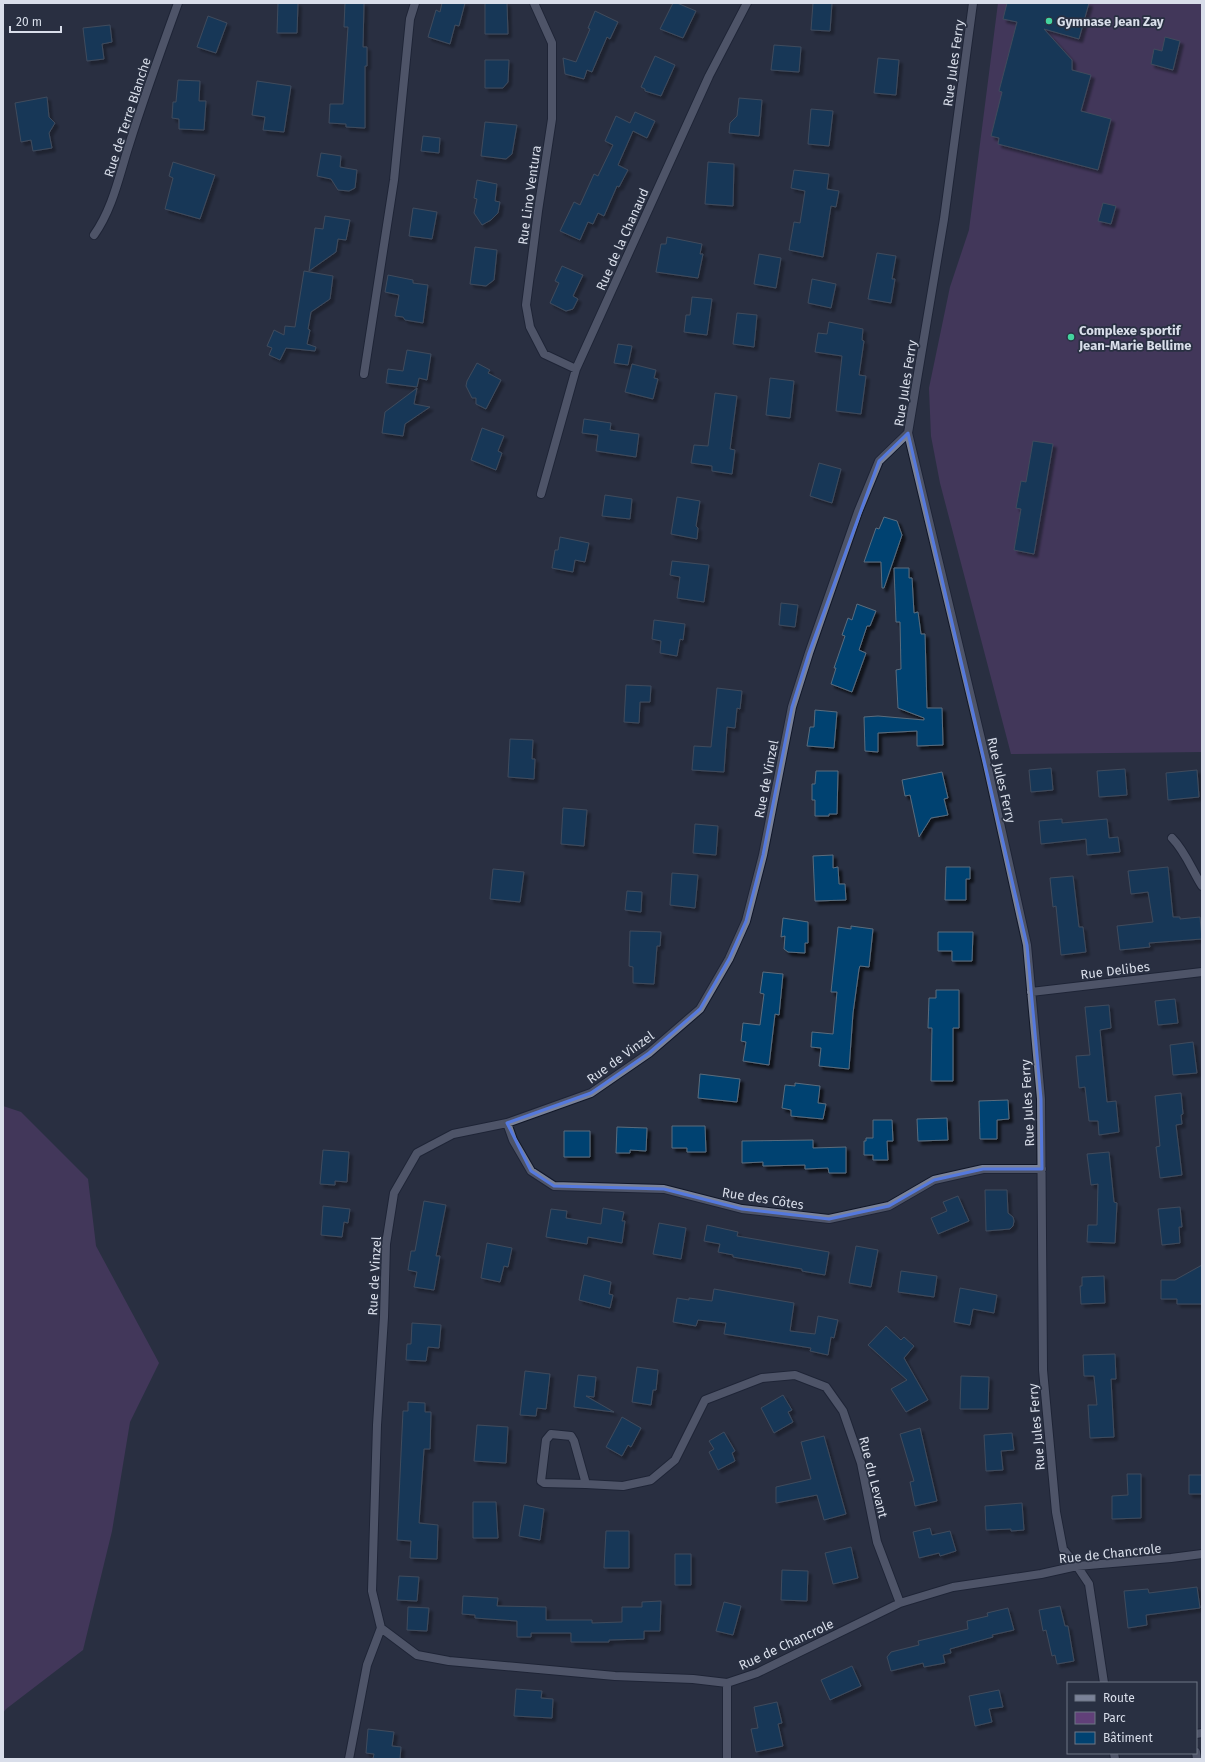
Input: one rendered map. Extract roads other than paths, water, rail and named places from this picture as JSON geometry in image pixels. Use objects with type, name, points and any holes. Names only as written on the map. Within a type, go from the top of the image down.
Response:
[{"type":"street","name":"Rue de Terre Blanche","points":[[94,236],[104,222],[110,207],[178,3]]},
{"type":"street","points":[[364,374],[394,180],[410,19],[415,3]]},
{"type":"street","name":"Rue Lino Ventura","points":[[534,3],[552,43],[552,119],[526,305],[530,327],[544,354],[576,369]]},
{"type":"street","name":"Rue de la Chanaud","points":[[541,494],[576,369],[710,76],[747,3]]},
{"type":"street","name":"Rue Jules Ferry","points":[[973,3],[944,219],[908,433],[986,760],[1027,945],[1041,1099],[1044,1386],[1056,1512],[1063,1549],[1089,1584],[1104,1682]]},
{"type":"street","name":"Rue de Vinzel","points":[[381,1628],[372,1591],[377,1425],[384,1317],[386,1244],[394,1193],[417,1153],[453,1134],[507,1123],[591,1093],[649,1053],[700,1009],[729,960],[746,921],[764,855],[792,707],[809,653],[858,512],[879,461],[908,433]]},
{"type":"street","points":[[1172,838],[1181,847],[1193,872],[1202,886]]},
{"type":"street","name":"Rue Delibes","points":[[1031,992],[1202,972]]},
{"type":"street","name":"Rue des Côtes","points":[[507,1123],[513,1140],[531,1171],[554,1186],[664,1189],[742,1209],[829,1219],[889,1206],[934,1180],[983,1168],[1042,1169]]},
{"type":"street","name":"Rue du Levant","points":[[586,1484],[574,1441],[571,1436],[551,1434],[546,1440],[542,1481],[544,1484],[623,1486],[651,1480],[675,1460],[705,1400],[762,1378],[795,1375],[826,1387],[843,1411],[861,1463],[877,1542],[900,1604]]},
{"type":"street","name":"Rue de Chancrole","points":[[381,1628],[417,1655],[449,1661],[615,1676],[693,1679],[727,1684],[757,1673],[900,1604],[953,1587],[1041,1574],[1077,1566],[1202,1554]]},
{"type":"street","points":[[349,1759],[367,1665],[381,1628]]},
{"type":"street","points":[[727,1684],[727,1759]]},
{"type":"place","name":"Gymnase Jean Zay","points":[[1049,21]]},
{"type":"place","name":"Complexe sportif Jean-Marie Bellime","points":[[1071,337]]}]
